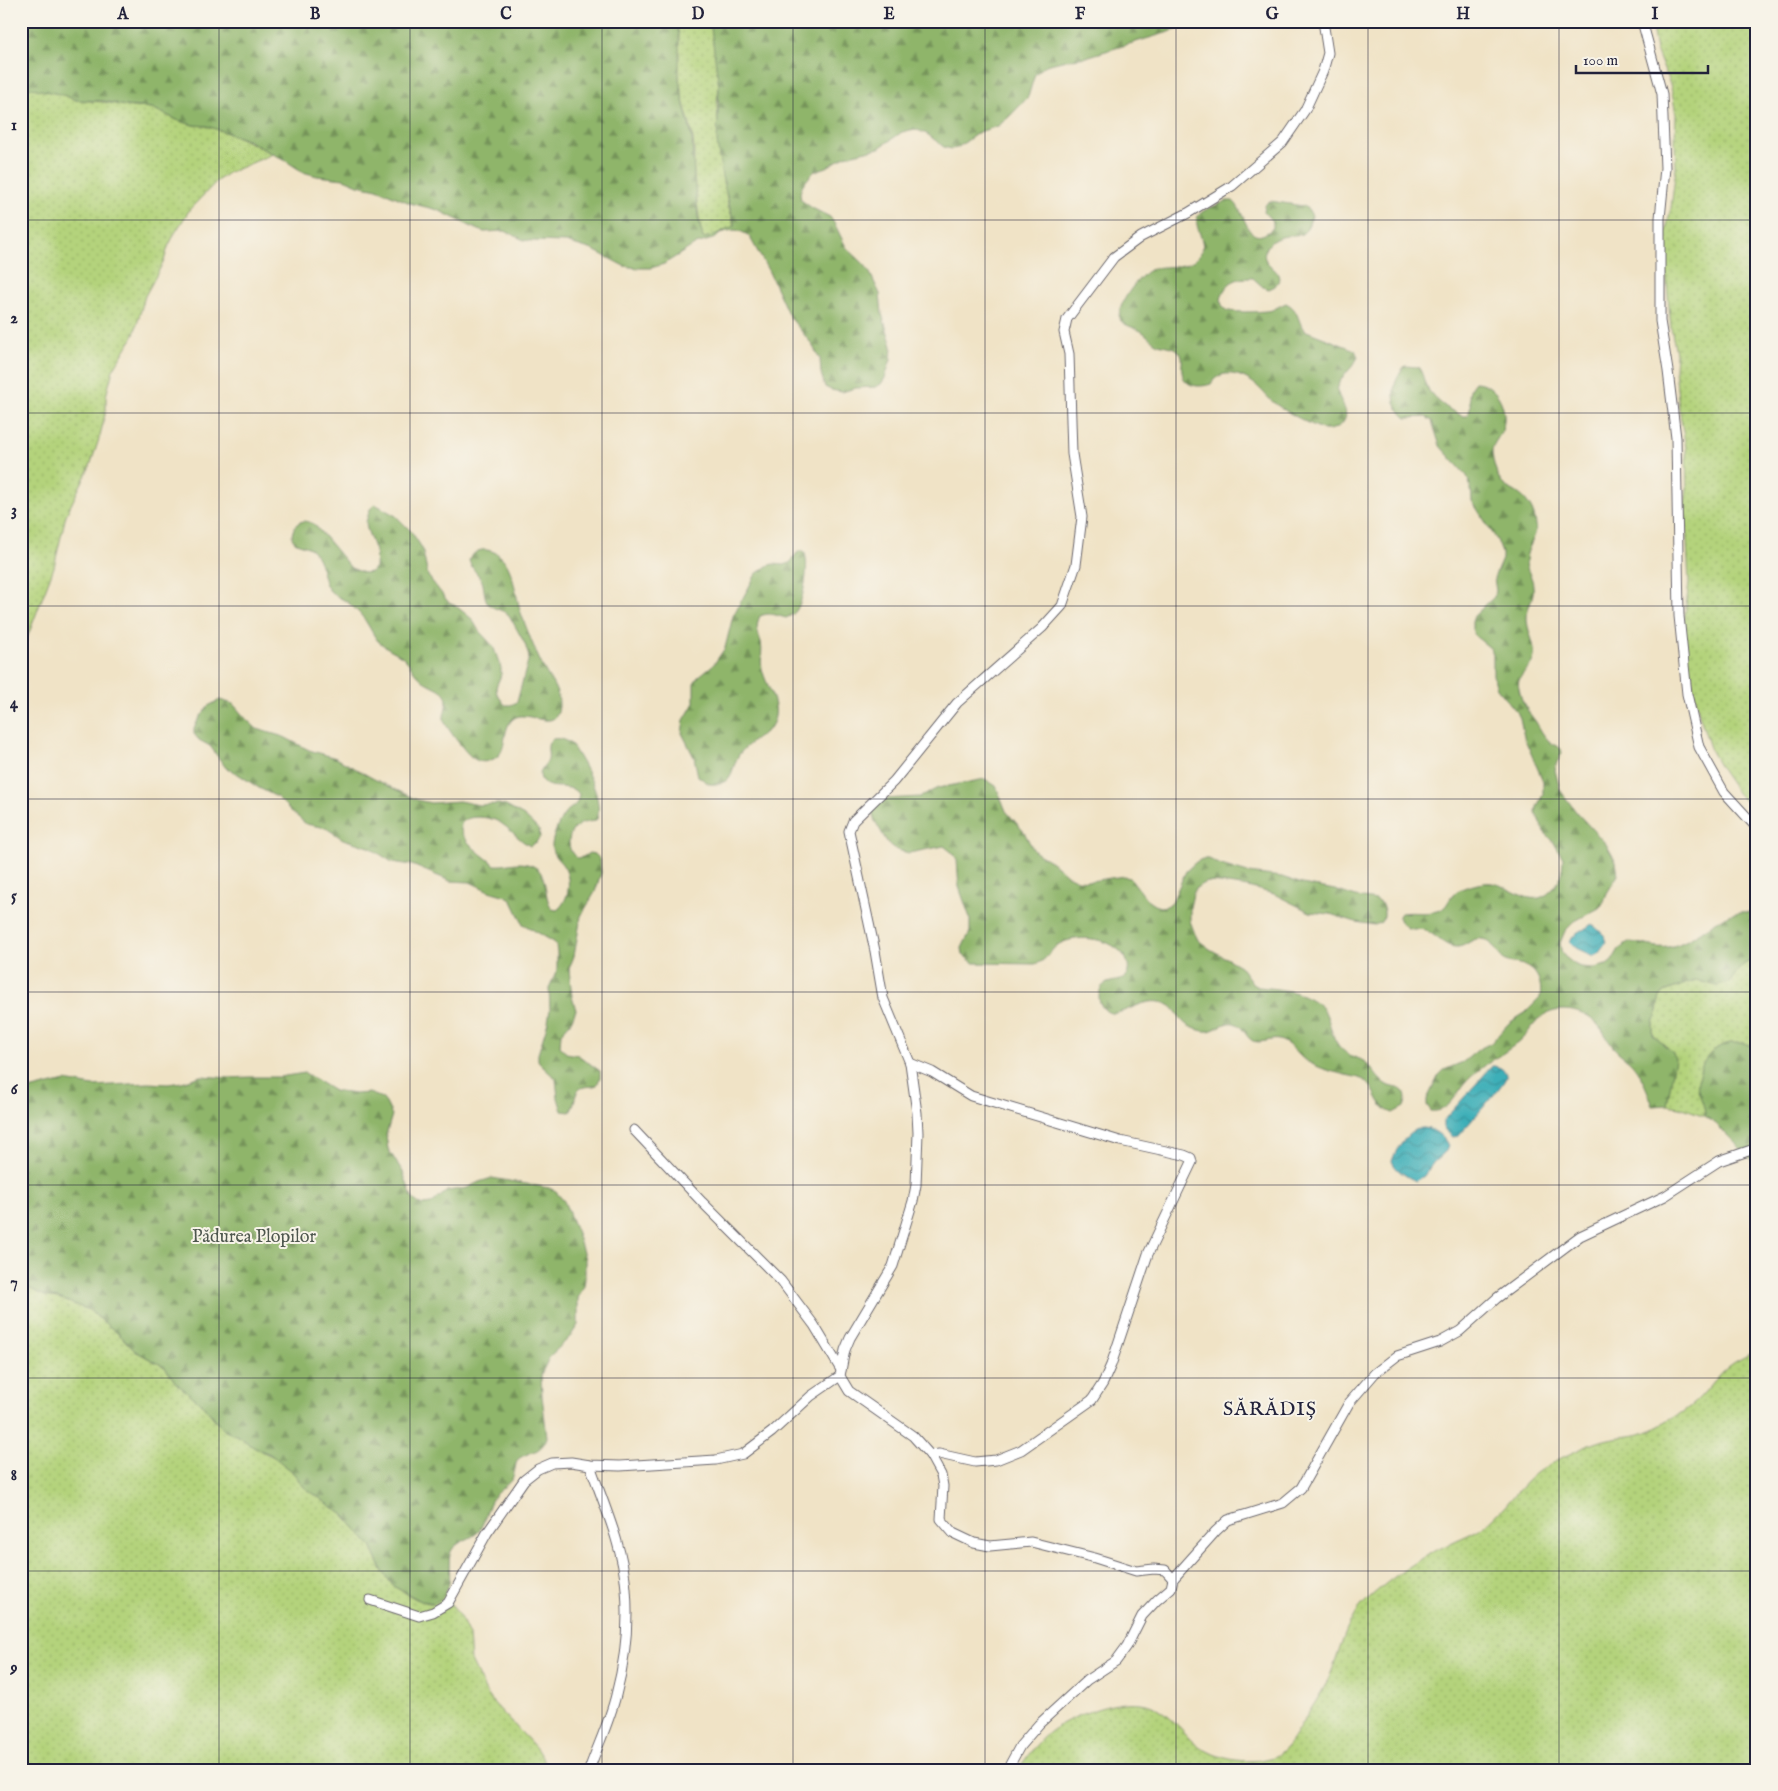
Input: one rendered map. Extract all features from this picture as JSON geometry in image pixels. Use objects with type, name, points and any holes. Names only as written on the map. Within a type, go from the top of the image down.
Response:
[{"type":"street","points":[[370,1600],[419,1616],[433,1612],[448,1604],[487,1533],[524,1480],[538,1468],[552,1463],[571,1462],[620,1466],[716,1460],[743,1454],[772,1432],[811,1396],[841,1373],[850,1338],[893,1266],[913,1201],[916,1185],[918,1133],[910,1063],[883,998],[876,951],[849,831],[853,821],[894,781],[957,703],[1042,628],[1062,606],[1076,565],[1082,517],[1072,454],[1069,354],[1064,332],[1067,319],[1114,257],[1141,237],[1188,213],[1232,186],[1283,142],[1305,110],[1323,71],[1328,52],[1323,21]]},
{"type":"street","points":[[1642,21],[1662,94],[1665,168],[1660,218],[1660,321],[1676,438],[1679,616],[1687,694],[1699,747],[1724,792],[1757,828]]},
{"type":"street","points":[[910,1063],[932,1072],[971,1096],[1120,1141],[1188,1156],[1192,1162],[1148,1254],[1111,1365],[1103,1383],[1092,1400],[1021,1450],[996,1460],[975,1462],[939,1454],[930,1455]]},
{"type":"street","points":[[634,1130],[781,1281],[814,1325],[841,1373],[848,1391],[913,1436],[930,1455],[941,1475],[943,1486],[942,1519],[953,1533],[974,1543],[990,1546],[1031,1542],[1095,1558],[1136,1571],[1165,1570],[1173,1578]]},
{"type":"street","points":[[1007,1770],[1020,1746],[1039,1724],[1087,1680],[1116,1661],[1127,1646],[1142,1616],[1171,1588],[1173,1578],[1216,1531],[1228,1520],[1283,1503],[1301,1488],[1349,1403],[1375,1373],[1397,1356],[1440,1342],[1460,1331],[1497,1298],[1580,1236],[1665,1196],[1720,1161],[1757,1148]]},
{"type":"street","points":[[588,1770],[616,1696],[623,1663],[627,1619],[626,1588],[618,1547],[590,1465]]},
{"type":"green space","points":[[21,21],[675,21],[679,34],[679,79],[692,137],[698,217],[703,238],[735,226],[722,177],[717,142],[719,87],[710,21],[1221,21],[1206,27],[1179,29],[1086,57],[1046,65],[1035,74],[1028,97],[1009,117],[998,126],[979,132],[957,148],[944,147],[927,134],[915,129],[902,132],[879,148],[845,156],[827,167],[815,171],[802,186],[801,200],[830,217],[846,247],[869,271],[880,294],[882,314],[892,346],[891,359],[881,384],[876,387],[855,388],[842,392],[825,387],[820,359],[811,343],[789,316],[769,272],[752,241],[748,235],[742,232],[735,230],[721,233],[716,238],[696,244],[664,264],[651,268],[637,268],[624,266],[593,250],[566,242],[524,240],[505,231],[484,232],[438,210],[410,203],[377,189],[358,185],[344,179],[317,176],[303,172],[247,140],[207,126],[193,125],[177,120],[152,108],[125,106],[104,101],[76,100],[63,95],[23,86],[21,85]]},
{"type":"green space","points":[[675,21],[710,21],[712,30],[719,87],[717,101],[719,156],[728,204],[735,227],[702,238],[694,177],[693,138],[680,86]]},
{"type":"green space","points":[[1651,21],[1757,21],[1757,813],[1738,794],[1711,751],[1699,714],[1688,662],[1684,622],[1689,583],[1685,502],[1687,489],[1686,448],[1679,408],[1675,369],[1676,353],[1671,328],[1665,261],[1665,235],[1671,208],[1676,168],[1676,115],[1671,87],[1656,50]]},
{"type":"green space","points":[[21,85],[76,100],[152,108],[177,120],[193,125],[207,126],[234,135],[273,154],[228,173],[217,181],[190,209],[175,233],[164,261],[145,296],[134,335],[113,370],[106,396],[106,410],[100,436],[90,466],[66,515],[54,567],[21,654]]},
{"type":"green space","points":[[1226,201],[1233,201],[1238,206],[1248,228],[1257,235],[1264,234],[1273,228],[1273,222],[1264,212],[1265,205],[1270,201],[1303,206],[1309,210],[1312,216],[1307,229],[1302,234],[1276,239],[1265,251],[1266,261],[1277,272],[1279,277],[1275,286],[1269,289],[1263,287],[1253,278],[1239,279],[1227,286],[1222,294],[1221,303],[1229,311],[1256,312],[1269,311],[1286,303],[1296,312],[1304,330],[1355,350],[1358,357],[1338,385],[1337,391],[1346,415],[1343,422],[1337,428],[1324,430],[1306,422],[1274,403],[1260,388],[1240,376],[1233,374],[1221,375],[1215,378],[1211,384],[1192,385],[1183,376],[1180,352],[1156,343],[1142,331],[1121,321],[1119,316],[1120,309],[1129,292],[1141,277],[1152,269],[1190,263],[1200,254],[1202,243],[1197,226],[1198,216],[1205,210]]},
{"type":"green space","points":[[1405,366],[1418,367],[1426,386],[1433,396],[1447,408],[1463,416],[1467,416],[1469,411],[1469,396],[1471,387],[1475,382],[1482,383],[1494,391],[1499,397],[1504,412],[1502,431],[1492,450],[1496,471],[1506,487],[1523,497],[1530,505],[1534,515],[1536,530],[1526,556],[1526,561],[1533,586],[1527,621],[1534,647],[1534,657],[1519,680],[1519,689],[1525,707],[1543,734],[1561,749],[1562,753],[1555,770],[1560,790],[1577,813],[1606,844],[1616,862],[1618,875],[1607,893],[1603,904],[1575,921],[1565,931],[1560,943],[1564,956],[1580,967],[1594,968],[1607,965],[1612,961],[1619,949],[1630,942],[1669,947],[1688,940],[1732,914],[1749,912],[1757,914],[1757,959],[1743,965],[1729,983],[1716,986],[1696,980],[1664,992],[1660,997],[1653,1022],[1653,1035],[1673,1053],[1675,1059],[1667,1105],[1653,1106],[1636,1069],[1613,1047],[1598,1025],[1585,1015],[1569,1010],[1561,1010],[1553,1011],[1539,1019],[1519,1042],[1473,1075],[1448,1106],[1438,1111],[1431,1111],[1427,1105],[1427,1099],[1439,1075],[1444,1070],[1463,1062],[1479,1049],[1491,1043],[1509,1023],[1525,1013],[1540,998],[1541,992],[1537,976],[1530,968],[1504,960],[1486,940],[1475,939],[1460,947],[1453,947],[1427,931],[1408,928],[1399,920],[1399,916],[1401,913],[1440,910],[1459,890],[1484,883],[1493,883],[1527,897],[1543,896],[1552,890],[1559,880],[1563,858],[1553,841],[1544,832],[1536,813],[1543,794],[1543,781],[1524,737],[1520,718],[1497,688],[1493,675],[1493,654],[1490,648],[1475,636],[1472,629],[1474,616],[1494,597],[1496,591],[1494,578],[1502,559],[1502,553],[1497,540],[1472,501],[1471,488],[1467,476],[1440,446],[1432,421],[1426,417],[1406,418],[1397,406],[1394,393],[1395,386],[1400,372]]},
{"type":"green space","points":[[375,504],[396,516],[411,531],[422,548],[428,576],[449,603],[456,606],[472,619],[479,631],[493,646],[501,668],[501,675],[496,687],[497,694],[505,705],[511,705],[517,702],[529,657],[525,644],[509,615],[488,604],[482,581],[469,560],[476,552],[487,550],[496,553],[508,567],[531,641],[544,670],[556,689],[559,706],[557,715],[553,719],[547,720],[519,716],[513,719],[507,729],[501,753],[491,760],[486,762],[479,761],[466,752],[445,723],[444,717],[447,700],[445,694],[415,673],[403,657],[378,641],[358,612],[349,603],[329,590],[320,562],[313,551],[295,542],[293,539],[293,530],[299,523],[305,521],[314,524],[351,568],[364,573],[371,572],[375,567],[376,554],[366,522],[370,509]]},
{"type":"green space","points":[[800,551],[804,551],[806,557],[806,572],[799,606],[793,614],[786,618],[767,614],[760,616],[758,623],[762,645],[762,669],[775,706],[774,721],[770,728],[742,751],[729,778],[725,782],[709,784],[698,776],[694,757],[682,733],[684,720],[694,703],[694,683],[698,677],[714,664],[725,648],[733,616],[756,574],[767,566],[773,564],[785,565],[791,562]]},
{"type":"green space","points":[[220,700],[233,704],[257,729],[284,737],[309,750],[336,758],[417,800],[431,803],[459,801],[479,805],[499,804],[524,816],[539,830],[540,837],[530,846],[502,824],[492,819],[471,818],[462,823],[461,828],[468,842],[495,865],[523,863],[535,867],[543,876],[552,909],[557,910],[567,896],[568,878],[564,867],[555,856],[552,845],[560,822],[575,805],[579,794],[569,788],[544,783],[540,774],[548,760],[548,746],[551,740],[561,739],[571,744],[591,780],[598,801],[598,810],[597,819],[575,828],[570,837],[569,846],[573,855],[577,858],[589,853],[595,854],[600,859],[601,873],[595,892],[581,916],[574,956],[569,969],[572,997],[576,1010],[570,1023],[561,1033],[560,1046],[566,1053],[578,1055],[600,1071],[600,1078],[597,1085],[580,1088],[570,1112],[562,1111],[558,1098],[556,1079],[538,1060],[550,1009],[549,988],[557,970],[556,946],[552,941],[523,924],[511,899],[506,896],[489,891],[470,882],[450,881],[412,865],[392,862],[369,847],[343,839],[326,828],[306,824],[277,797],[226,768],[210,746],[199,740],[194,734],[197,722],[208,706]]},
{"type":"green space","points":[[985,779],[996,786],[1006,811],[1024,832],[1034,851],[1052,862],[1067,875],[1078,880],[1091,881],[1124,876],[1131,879],[1148,901],[1160,907],[1167,906],[1172,902],[1186,871],[1202,859],[1209,859],[1221,865],[1248,873],[1282,877],[1302,884],[1335,890],[1356,897],[1376,900],[1381,903],[1384,916],[1381,922],[1375,925],[1356,922],[1330,914],[1310,912],[1274,894],[1248,887],[1208,882],[1196,888],[1193,894],[1190,907],[1190,921],[1198,940],[1240,966],[1253,984],[1258,987],[1303,995],[1317,1003],[1326,1014],[1336,1042],[1341,1049],[1365,1062],[1384,1083],[1402,1090],[1406,1098],[1404,1107],[1393,1113],[1387,1111],[1372,1088],[1364,1080],[1313,1065],[1290,1046],[1279,1040],[1253,1041],[1234,1023],[1228,1023],[1209,1031],[1200,1030],[1187,1025],[1171,1006],[1157,1002],[1148,1002],[1123,1011],[1110,1013],[1100,1003],[1099,995],[1101,988],[1107,983],[1125,978],[1128,973],[1127,962],[1120,951],[1096,939],[1077,939],[1061,943],[1043,960],[1035,964],[974,963],[963,955],[962,948],[970,932],[970,918],[959,887],[957,860],[954,854],[944,846],[909,853],[897,850],[887,842],[872,812],[878,801],[920,797],[938,788]]},
{"type":"green space","points":[[1757,959],[1757,1048],[1744,1043],[1698,1090],[1704,1102],[1705,1116],[1680,1107],[1667,1105],[1670,1085],[1668,1048],[1653,1035],[1653,1022],[1660,997],[1664,992],[1696,980],[1723,985],[1729,983],[1740,967]]},
{"type":"green space","points":[[1730,1043],[1744,1043],[1757,1048],[1757,1167],[1716,1124],[1705,1116],[1704,1106],[1698,1090],[1699,1075],[1706,1058],[1714,1050]]},
{"type":"green space","name":"Pădurea Plopilor","points":[[305,1073],[334,1091],[355,1094],[369,1093],[382,1098],[392,1115],[386,1135],[388,1149],[403,1172],[412,1198],[418,1203],[424,1205],[431,1204],[447,1191],[467,1188],[492,1178],[549,1188],[555,1191],[564,1201],[585,1259],[584,1286],[578,1298],[578,1325],[570,1337],[550,1356],[541,1374],[547,1437],[538,1450],[517,1460],[512,1479],[493,1498],[484,1522],[477,1533],[454,1547],[449,1559],[450,1574],[447,1589],[442,1597],[434,1603],[421,1601],[393,1586],[382,1570],[371,1546],[344,1515],[304,1487],[292,1471],[270,1454],[225,1431],[202,1404],[176,1383],[165,1367],[135,1351],[121,1336],[89,1310],[58,1298],[45,1296],[21,1284],[21,1092],[65,1081],[93,1086],[148,1083],[168,1084],[201,1076],[229,1078],[279,1077]]},
{"type":"green space","points":[[21,1284],[45,1296],[58,1298],[89,1310],[121,1336],[135,1351],[165,1367],[176,1383],[202,1404],[215,1420],[255,1448],[276,1458],[292,1471],[304,1487],[344,1515],[371,1546],[382,1570],[393,1586],[416,1599],[428,1603],[434,1603],[445,1594],[469,1635],[471,1661],[489,1698],[536,1748],[550,1770],[21,1770]]},
{"type":"green space","points":[[1757,1350],[1757,1770],[1018,1770],[1032,1750],[1057,1726],[1098,1709],[1128,1703],[1141,1703],[1158,1709],[1200,1747],[1219,1756],[1241,1761],[1263,1760],[1273,1757],[1293,1739],[1325,1686],[1353,1617],[1377,1591],[1416,1562],[1485,1525],[1493,1519],[1527,1481],[1543,1468],[1594,1444],[1609,1439],[1640,1434],[1665,1423],[1697,1401],[1728,1367]]},
{"type":"water","points":[[1592,924],[1605,936],[1607,942],[1598,954],[1593,956],[1576,948],[1570,942],[1572,937]]},
{"type":"water","points":[[1492,1066],[1499,1067],[1505,1072],[1506,1077],[1504,1081],[1458,1136],[1453,1137],[1443,1128],[1443,1121]]},
{"type":"water","points":[[1420,1128],[1437,1133],[1448,1146],[1446,1151],[1433,1163],[1424,1176],[1416,1181],[1399,1170],[1392,1161],[1403,1141],[1410,1133]]},
{"type":"district","name":"SĂRĂDIȘ","points":[[1270,1408]]}]
